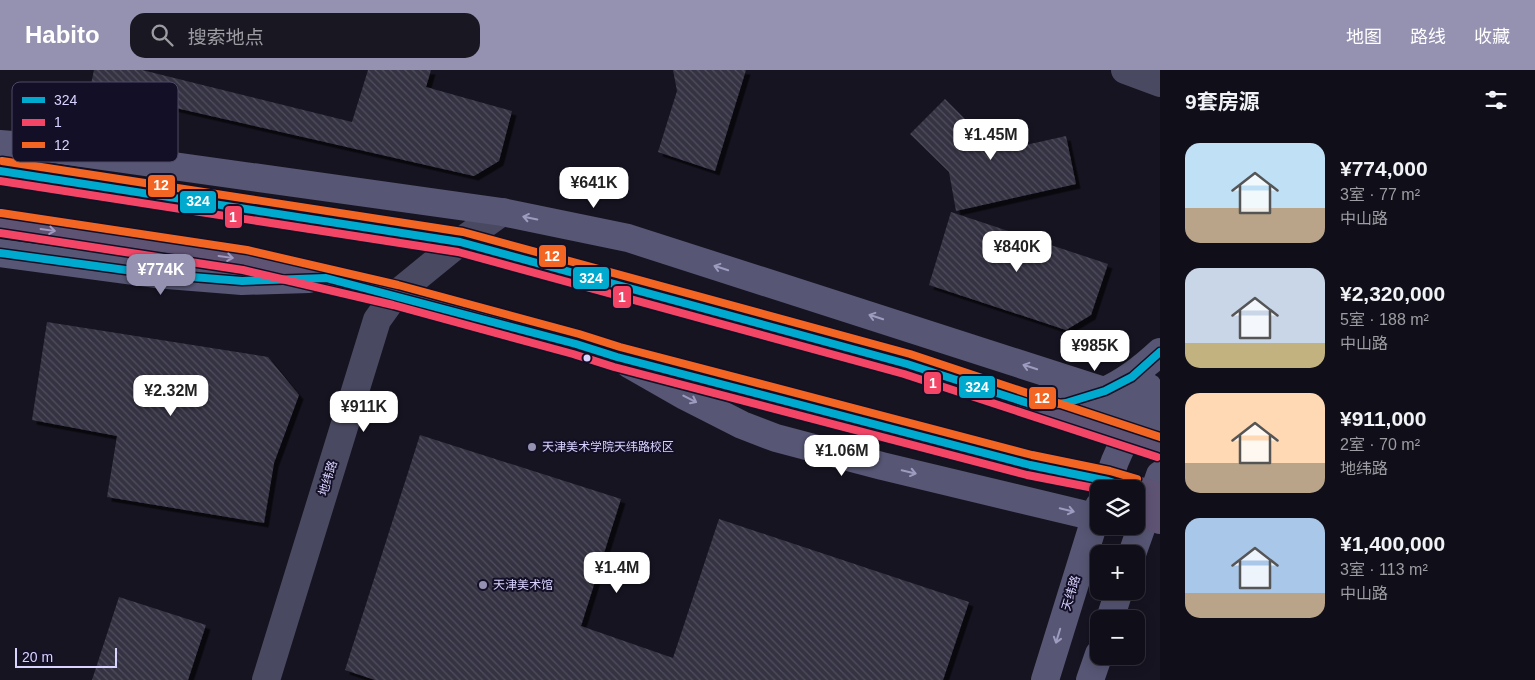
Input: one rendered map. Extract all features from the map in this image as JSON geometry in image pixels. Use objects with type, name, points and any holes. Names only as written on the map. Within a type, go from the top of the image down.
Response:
[{"type":"main road","points":[[145,162],[502,212],[628,238],[1105,391],[1144,417],[1160,448]]},
{"type":"main road","points":[[0,171],[460,242],[907,364],[1037,406],[1144,417]]},
{"type":"main road","points":[[0,223],[245,260],[395,295],[617,357],[1030,465],[1090,495]]},
{"type":"main road","points":[[0,253],[155,274],[222,280],[326,278]]},
{"type":"main road","points":[[1037,406],[1066,403],[1105,391],[1132,377],[1160,352]]},
{"type":"main road","points":[[617,357],[693,400],[776,438],[882,466],[1090,498]]},
{"type":"main road","name":"天纬路","points":[[1111,480],[1144,417],[1160,364]]},
{"type":"main road","name":"天纬路","points":[[1045,680],[1090,535]]},
{"type":"main road","points":[[1090,680],[1095,665]]},
{"type":"street","points":[[1125,70],[1160,83]]},
{"type":"street","name":"地纬路","points":[[266,680],[377,320],[395,295],[460,242],[502,212]]},
{"type":"building","points":[[94,70],[142,70],[352,122],[368,70],[431,70],[426,87],[512,111],[499,161],[474,176],[178,109],[178,82],[92,82]]},
{"type":"building","points":[[673,70],[746,70],[715,171],[658,152],[677,91]]},
{"type":"building","points":[[945,99],[989,143],[1003,150],[1066,136],[1076,184],[956,211],[949,172],[910,134]]},
{"type":"building","points":[[951,212],[1108,264],[1091,315],[1066,330],[929,285]]},
{"type":"building","points":[[47,322],[268,357],[299,395],[274,463],[264,523],[107,497],[117,436],[32,420]]},
{"type":"building","points":[[420,435],[621,499],[581,626],[673,658],[719,519],[969,602],[943,680],[375,680],[345,670]]},
{"type":"building","points":[[119,597],[206,625],[188,680],[92,680]]},
{"type":"transit line","name":"12","points":[[2,161],[463,232],[910,354],[1160,437]]},
{"type":"transit line","name":"324","points":[[0,171],[460,242],[907,364],[1037,406],[1066,403],[1105,391],[1132,377],[1160,352]]},
{"type":"transit line","name":"1","points":[[0,181],[458,252],[904,374],[1157,457]]},
{"type":"transit line","name":"12","points":[[1,213],[247,250],[398,285],[620,347],[1032,455],[1110,471],[1137,479]]},
{"type":"transit line","name":"1","points":[[0,233],[243,270],[393,305],[614,367],[1027,475],[1090,487]]},
{"type":"transit line","name":"324","points":[[0,253],[155,274],[242,281],[326,278],[576,344],[617,357],[1030,465],[1103,480]]},
{"type":"place","name":"天津美术学院天纬路校区","points":[[532,447]]},
{"type":"place","name":"天津美术馆","points":[[483,585]]}]
